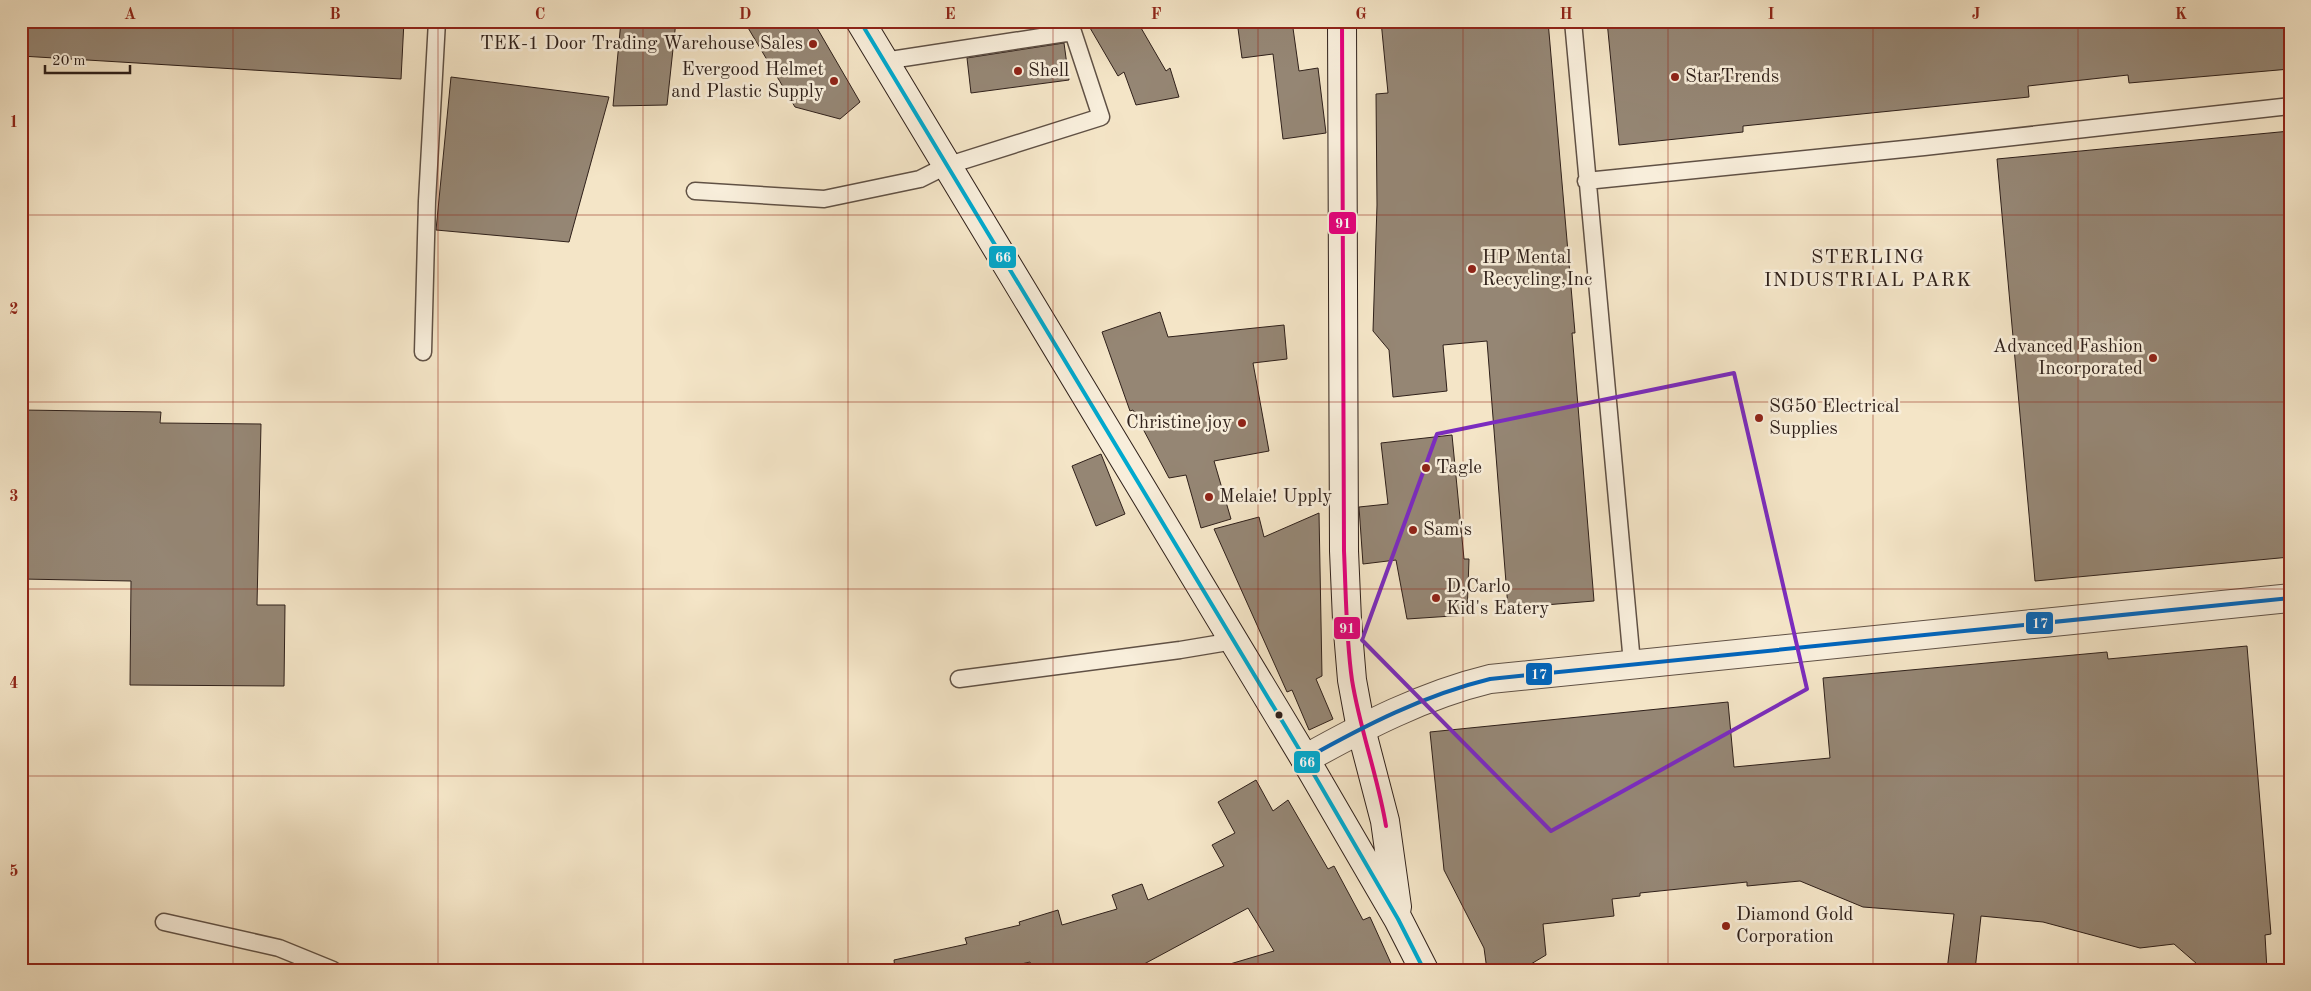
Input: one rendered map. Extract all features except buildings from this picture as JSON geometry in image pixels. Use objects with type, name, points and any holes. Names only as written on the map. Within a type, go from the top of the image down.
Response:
[{"type":"street","points":[[860,21],[1305,759],[1398,919],[1424,970]]},
{"type":"street","points":[[1342,21],[1344,551],[1352,680],[1385,821],[1398,919]]},
{"type":"street","points":[[1305,759],[1362,728],[1427,698],[1452,688],[1490,679],[2290,598]]},
{"type":"lane","points":[[423,352],[427,201],[437,21]]},
{"type":"lane","points":[[1573,21],[1586,181],[1632,664]]},
{"type":"lane","points":[[695,191],[824,199],[920,179],[946,166],[1101,117],[1073,32],[884,61]]},
{"type":"lane","points":[[1586,181],[1924,147],[2290,106]]},
{"type":"lane","points":[[959,679],[1180,650],[1234,641]]},
{"type":"lane","points":[[164,922],[279,948],[333,970]]},
{"type":"highlighted area","points":[[1734,373],[1807,689],[1551,831],[1362,640],[1437,434]]},
{"type":"transit line","name":"66","points":[[860,21],[1305,759],[1398,919],[1424,970]]},
{"type":"transit line","name":"91","points":[[1342,21],[1344,551],[1347,632],[1355,699],[1386,826]]},
{"type":"transit line","name":"17","points":[[1305,759],[1350,735],[1418,703],[1490,679],[2290,598]]},
{"type":"place","name":"TEK-1 Door Trading Warehouse Sales","points":[[813,44]]},
{"type":"place","name":"Shell","points":[[1018,71]]},
{"type":"place","name":"StarTrends","points":[[1675,77]]},
{"type":"place","name":"Evergood Helmet and Plastic Supply","points":[[834,81]]},
{"type":"place","name":"HP Mental Recycling,Inc","points":[[1472,269]]},
{"type":"place","name":"Advanced Fashion Incorporated","points":[[2153,358]]},
{"type":"place","name":"SG50 Electrical Supplies","points":[[1759,418]]},
{"type":"place","name":"Christine joy","points":[[1242,423]]},
{"type":"place","name":"Tagle","points":[[1426,468]]},
{"type":"place","name":"Melaie! Upply","points":[[1209,497]]},
{"type":"place","name":"Sam's","points":[[1413,530]]},
{"type":"place","name":"D,Carlo Kid's Eatery","points":[[1436,598]]},
{"type":"place","name":"Diamond Gold Corporation","points":[[1726,926]]},
{"type":"district","name":"STERLING INDUSTRIAL PARK","points":[[1868,270]]}]
